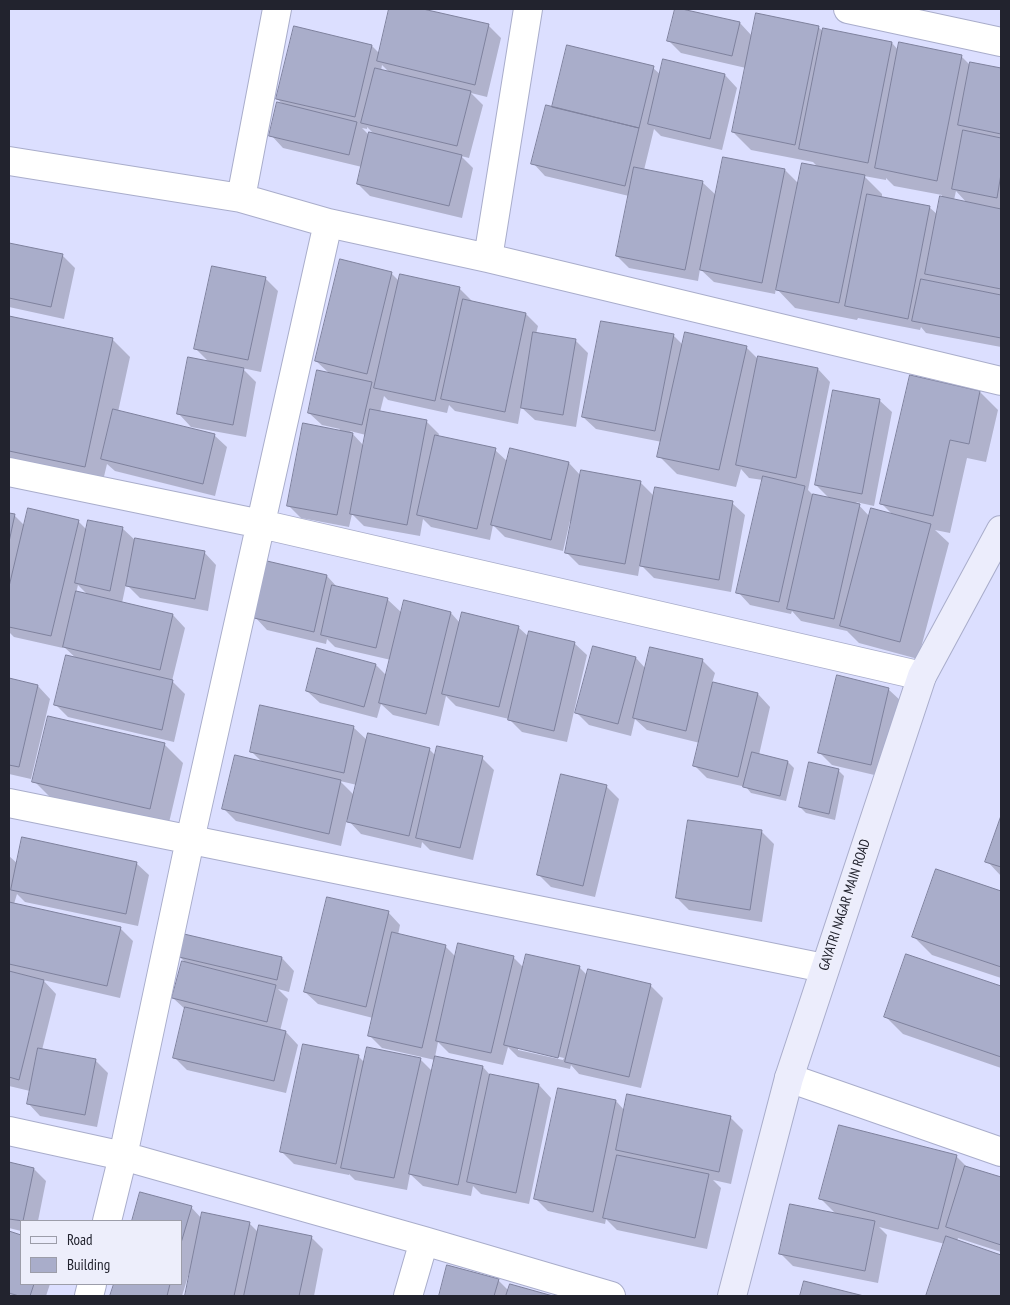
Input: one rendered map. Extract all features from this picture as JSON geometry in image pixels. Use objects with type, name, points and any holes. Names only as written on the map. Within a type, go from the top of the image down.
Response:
[{"type":"street","points":[[241,198],[277,9]]},
{"type":"street","points":[[488,258],[528,9]]},
{"type":"street","points":[[848,9],[1001,42]]},
{"type":"street","points":[[9,161],[241,198],[328,223],[488,258],[1001,381]]},
{"type":"street","points":[[107,1220],[123,1156],[190,840],[328,223]]},
{"type":"street","points":[[9,472],[261,524],[922,676]]},
{"type":"street","name":"GAYATRI NAGAR MAIN ROAD","points":[[732,1296],[789,1078],[922,676],[1001,530]]},
{"type":"street","points":[[9,803],[824,968]]},
{"type":"street","points":[[789,1078],[1001,1152]]},
{"type":"street","points":[[9,1131],[123,1156],[611,1296]]},
{"type":"street","points":[[408,1296],[424,1241]]},
{"type":"building","points":[[389,9],[423,9],[489,24],[475,85],[377,61]]},
{"type":"building","points":[[675,9],[740,22],[732,56],[667,41]]},
{"type":"building","points":[[756,13],[819,26],[795,145],[732,132]]},
{"type":"building","points":[[294,26],[372,45],[355,117],[276,99]]},
{"type":"building","points":[[823,28],[892,42],[868,163],[799,149]]},
{"type":"building","points":[[899,42],[962,55],[937,181],[875,168]]},
{"type":"building","points":[[567,45],[654,66],[639,128],[552,107]]},
{"type":"building","points":[[663,59],[725,74],[710,139],[648,124]]},
{"type":"building","points":[[970,62],[1001,68],[1001,134],[958,125]]},
{"type":"building","points":[[375,68],[471,91],[457,146],[361,123]]},
{"type":"building","points":[[277,102],[357,122],[349,155],[269,136]]},
{"type":"building","points":[[546,105],[639,128],[625,186],[531,164]]},
{"type":"building","points":[[963,130],[1001,138],[1001,174],[997,198],[952,189]]},
{"type":"building","points":[[369,132],[462,155],[449,206],[357,184]]},
{"type":"building","points":[[723,157],[785,169],[762,283],[700,270]]},
{"type":"building","points":[[802,163],[865,175],[839,303],[776,290]]},
{"type":"building","points":[[634,167],[703,181],[685,270],[616,256]]},
{"type":"building","points":[[867,194],[930,206],[908,319],[845,306]]},
{"type":"building","points":[[940,196],[1001,209],[1001,289],[925,274]]},
{"type":"building","points":[[9,243],[63,254],[51,307],[9,298]]},
{"type":"building","points":[[340,259],[392,272],[367,374],[315,361]]},
{"type":"building","points":[[212,266],[266,277],[248,360],[194,349]]},
{"type":"building","points":[[400,274],[460,287],[435,401],[374,388]]},
{"type":"building","points":[[921,279],[1001,295],[1001,338],[912,321]]},
{"type":"building","points":[[463,299],[526,313],[505,412],[441,399]]},
{"type":"building","points":[[9,316],[113,338],[85,467],[9,451]]},
{"type":"building","points":[[601,321],[674,334],[655,431],[582,417]]},
{"type":"building","points":[[533,332],[576,339],[563,415],[521,408]]},
{"type":"building","points":[[685,332],[747,346],[719,470],[657,457]]},
{"type":"building","points":[[758,356],[818,368],[796,478],[736,465]]},
{"type":"building","points":[[188,357],[244,368],[233,425],[177,414]]},
{"type":"building","points":[[317,370],[372,382],[362,425],[308,413]]},
{"type":"building","points":[[910,375],[980,391],[969,444],[950,440],[933,516],[880,504]]},
{"type":"building","points":[[833,390],[880,399],[862,494],[815,485]]},
{"type":"building","points":[[113,409],[215,434],[203,484],[101,459]]},
{"type":"building","points":[[370,409],[427,420],[407,525],[350,514]]},
{"type":"building","points":[[303,423],[353,433],[337,515],[287,506]]},
{"type":"building","points":[[435,435],[496,448],[477,529],[417,515]]},
{"type":"building","points":[[510,448],[569,462],[551,540],[491,525]]},
{"type":"building","points":[[581,470],[641,481],[625,564],[565,553]]},
{"type":"building","points":[[763,476],[805,486],[779,602],[736,593]]},
{"type":"building","points":[[655,487],[733,501],[719,580],[640,566]]},
{"type":"building","points":[[813,494],[860,504],[834,619],[787,609]]},
{"type":"building","points":[[28,508],[79,520],[51,636],[9,627],[9,587]]},
{"type":"building","points":[[871,508],[931,524],[900,642],[840,626]]},
{"type":"building","points":[[9,513],[15,514],[9,542]]},
{"type":"building","points":[[88,520],[123,527],[110,591],[75,583]]},
{"type":"building","points":[[135,538],[205,551],[195,599],[126,586]]},
{"type":"building","points":[[267,561],[327,575],[314,632],[254,618]]},
{"type":"building","points":[[332,585],[388,598],[376,648],[321,635]]},
{"type":"building","points":[[76,591],[173,614],[160,670],[63,647]]},
{"type":"building","points":[[404,600],[451,612],[426,714],[379,703]]},
{"type":"building","points":[[462,612],[519,626],[499,707],[442,694]]},
{"type":"building","points":[[529,631],[575,642],[554,731],[508,720]]},
{"type":"building","points":[[593,646],[636,657],[618,724],[575,713]]},
{"type":"building","points":[[650,647],[703,659],[686,731],[633,718]]},
{"type":"building","points":[[317,648],[376,664],[364,707],[306,691]]},
{"type":"building","points":[[66,655],[173,680],[162,730],[54,705]]},
{"type":"building","points":[[837,675],[889,688],[871,765],[818,753]]},
{"type":"building","points":[[9,678],[38,685],[19,767],[9,765]]},
{"type":"building","points":[[713,682],[758,693],[738,777],[693,766]]},
{"type":"building","points":[[260,705],[354,726],[344,773],[250,752]]},
{"type":"building","points":[[48,716],[165,743],[150,809],[32,782]]},
{"type":"building","points":[[368,733],[430,748],[409,836],[347,822]]},
{"type":"building","points":[[437,746],[483,756],[460,848],[416,838]]},
{"type":"building","points":[[752,752],[788,761],[780,796],[743,787]]},
{"type":"building","points":[[235,755],[341,780],[329,834],[222,809]]},
{"type":"building","points":[[809,762],[839,769],[829,814],[799,807]]},
{"type":"building","points":[[561,774],[607,785],[583,886],[537,875]]},
{"type":"building","points":[[1001,816],[1001,867],[985,862]]},
{"type":"building","points":[[688,820],[762,830],[750,910],[676,898]]},
{"type":"building","points":[[22,837],[137,862],[126,914],[11,890]]},
{"type":"building","points":[[936,869],[1001,891],[1001,967],[912,937]]},
{"type":"building","points":[[327,897],[389,911],[366,1007],[304,992]]},
{"type":"building","points":[[9,902],[121,927],[107,986],[9,964]]},
{"type":"building","points":[[392,932],[446,945],[422,1048],[368,1036]]},
{"type":"building","points":[[184,934],[282,957],[277,980],[179,957]]},
{"type":"building","points":[[458,943],[514,956],[491,1053],[436,1041]]},
{"type":"building","points":[[526,954],[580,966],[558,1058],[504,1045]]},
{"type":"building","points":[[906,954],[1001,986],[1001,1057],[884,1017]]},
{"type":"building","points":[[182,961],[276,985],[267,1022],[172,998]]},
{"type":"building","points":[[588,969],[651,984],[629,1077],[565,1062]]},
{"type":"building","points":[[9,971],[44,980],[19,1080],[9,1077]]},
{"type":"building","points":[[185,1007],[286,1031],[274,1081],[173,1058]]},
{"type":"building","points":[[303,1044],[359,1055],[336,1164],[280,1152]]},
{"type":"building","points":[[367,1047],[421,1058],[394,1178],[341,1168]]},
{"type":"building","points":[[38,1048],[96,1059],[85,1115],[27,1104]]},
{"type":"building","points":[[435,1056],[483,1066],[458,1185],[409,1174]]},
{"type":"building","points":[[490,1074],[539,1084],[516,1193],[467,1182]]},
{"type":"building","points":[[558,1088],[616,1100],[593,1212],[534,1199]]},
{"type":"building","points":[[627,1094],[731,1116],[719,1172],[616,1150]]},
{"type":"building","points":[[839,1125],[957,1155],[938,1229],[819,1199]]},
{"type":"building","points":[[617,1155],[709,1174],[695,1238],[603,1218]]},
{"type":"building","points":[[9,1162],[34,1168],[23,1220],[9,1219]]},
{"type":"building","points":[[965,1166],[1001,1177],[1001,1245],[946,1227]]},
{"type":"building","points":[[140,1192],[192,1206],[182,1240],[182,1220],[132,1220]]},
{"type":"building","points":[[790,1204],[875,1221],[865,1271],[779,1254]]},
{"type":"building","points":[[202,1212],[250,1222],[234,1296],[185,1296]]},
{"type":"building","points":[[259,1225],[312,1236],[299,1296],[244,1296]]},
{"type":"building","points":[[9,1231],[20,1235],[20,1285],[34,1285],[30,1296],[19,1296],[9,1293]]},
{"type":"building","points":[[946,1236],[1001,1255],[1001,1296],[926,1296]]},
{"type":"building","points":[[447,1265],[499,1279],[494,1296],[439,1296]]},
{"type":"building","points":[[804,1281],[864,1296],[800,1296]]},
{"type":"building","points":[[510,1284],[553,1296],[506,1296]]},
{"type":"building","points":[[114,1285],[170,1285],[167,1296],[110,1296]]}]
